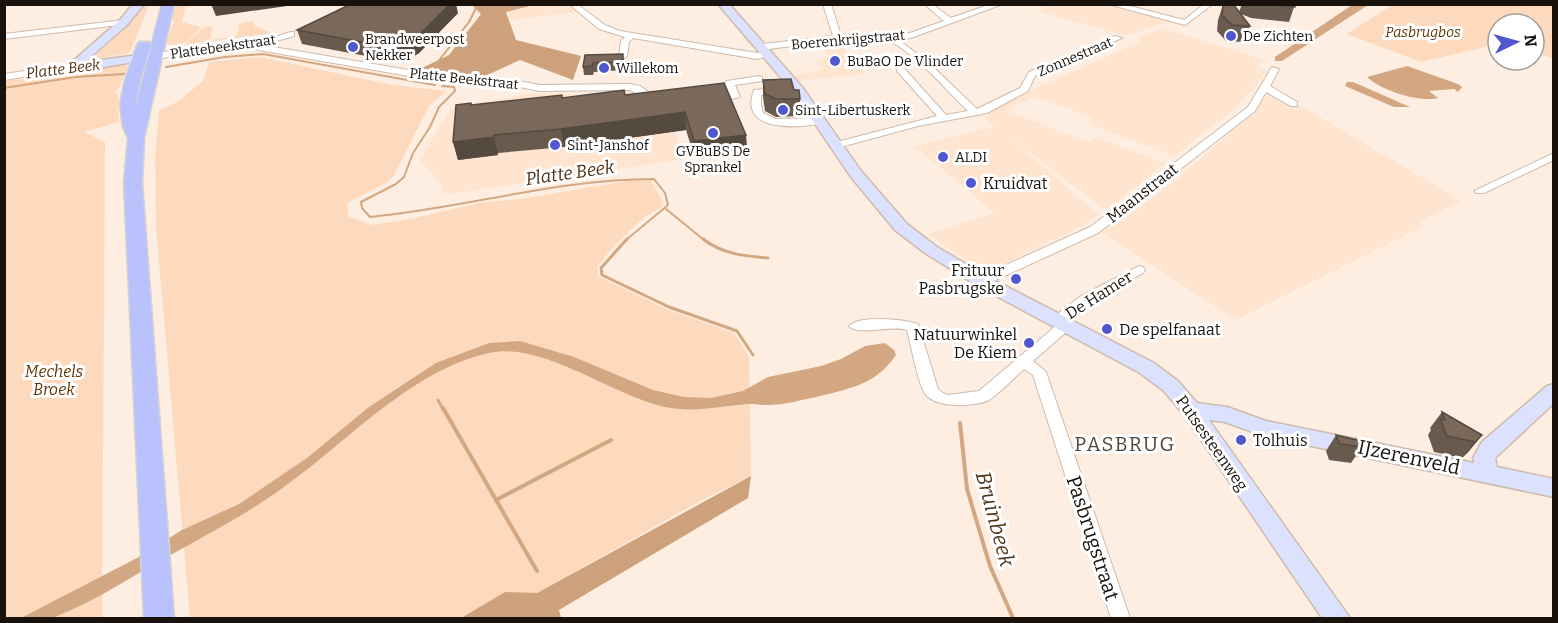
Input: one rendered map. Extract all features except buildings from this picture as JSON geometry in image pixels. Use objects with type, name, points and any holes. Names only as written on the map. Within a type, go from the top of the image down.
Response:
[{"type":"main road","points":[[139,4],[124,22],[76,63],[76,66],[148,55]]},
{"type":"main road","points":[[148,55],[157,4]]},
{"type":"main road","points":[[159,618],[133,183],[136,138],[132,132],[127,110],[128,99],[168,4]]},
{"type":"main road","name":"Putsesteenweg","points":[[723,4],[799,91],[876,200],[901,226],[931,250],[982,281],[1155,374],[1171,386],[1191,410],[1337,618]]},
{"type":"main road","points":[[1488,474],[1484,458],[1490,448],[1554,391]]},
{"type":"main road","name":"IJzerenveld","points":[[1191,410],[1227,415],[1264,428],[1554,488]]},
{"type":"main road","name":"IJzerenveld","points":[[1203,427],[1264,428]]},
{"type":"street","name":"Boerenkrijgstraat","points":[[572,4],[602,27],[632,35],[758,56],[766,51],[838,39],[908,36],[1000,4]]},
{"type":"street","points":[[827,4],[838,39]]},
{"type":"street","points":[[927,4],[949,21]]},
{"type":"street","points":[[1112,4],[1185,23],[1210,4]]},
{"type":"street","points":[[4,37],[124,22]]},
{"type":"street","points":[[623,56],[625,41],[632,35]]},
{"type":"street","name":"Plattebeekstraat","points":[[148,55],[276,40],[291,36],[277,49]]},
{"type":"street","points":[[892,38],[926,65],[974,112]]},
{"type":"street","name":"Zonnestraat","points":[[837,146],[917,123],[984,111],[1025,89],[1032,74],[1118,38]]},
{"type":"street","name":"Platte Beekstraat","points":[[254,41],[258,47],[418,76],[514,83],[540,88],[629,87],[638,88],[645,93]]},
{"type":"street","points":[[900,69],[944,118]]},
{"type":"street","name":"Maanstraat","points":[[982,281],[1094,230],[1252,109],[1275,69]]},
{"type":"street","points":[[4,77],[38,72]]},
{"type":"street","points":[[735,97],[730,83],[759,79]]},
{"type":"street","points":[[1264,87],[1294,104]]},
{"type":"street","points":[[799,91],[757,92],[760,117],[772,123],[820,121]]},
{"type":"street","points":[[1480,191],[1554,156]]},
{"type":"street","name":"De Hamer","points":[[856,326],[908,324],[917,337],[931,391],[938,398],[984,396],[1063,323],[1064,315],[1139,270]]},
{"type":"street","name":"Pasbrugstraat","points":[[1023,362],[1039,372],[1120,618]]},
{"type":"shaded area","points":[[472,5],[534,5],[506,12],[516,40],[581,56],[573,80],[520,60],[483,77],[420,69],[449,55],[481,14]]},
{"type":"shaded area","points":[[539,5],[567,5],[577,12],[510,20],[508,12]]},
{"type":"shaded area","points":[[1049,5],[1106,5],[1172,21],[1126,36],[1037,11]]},
{"type":"shaded area","points":[[1352,5],[1368,5],[1282,61],[1275,61],[1275,57]]},
{"type":"shaded area","points":[[1162,28],[1262,59],[1258,68],[1266,71],[1255,87],[1234,109],[1175,156],[1087,123],[1093,118],[1034,96],[1008,111],[1088,142],[1096,137],[1165,164],[1106,210],[1010,138],[1098,214],[1083,226],[985,273],[927,234],[995,213],[914,146],[994,127],[984,118],[990,115],[986,113],[1024,93],[1142,41],[1136,39]]},
{"type":"shaded area","name":"BuBaO De Vlinder","points":[[826,42],[829,47],[841,45],[865,74],[797,81],[793,76],[822,69],[816,61],[824,60],[829,56],[818,43]]},
{"type":"shaded area","points":[[1407,66],[1462,87],[1458,92],[1454,89],[1429,91],[1438,98],[1421,99],[1390,91],[1367,77]]},
{"type":"shaded area","points":[[1347,82],[1353,82],[1410,107],[1394,107],[1345,86]]},
{"type":"shaded area","name":"Sint-Janshof","points":[[639,93],[674,130],[685,159],[443,195],[441,186],[419,161],[450,109],[527,94],[601,95]]},
{"type":"shaded area","points":[[1271,93],[1296,107],[1301,106],[1462,201],[1418,222],[1425,226],[1236,320],[1101,232],[1123,219],[1169,185],[1234,130]]},
{"type":"shaded area","points":[[520,341],[574,357],[653,390],[684,397],[711,398],[743,391],[768,377],[821,366],[841,359],[865,346],[885,343],[894,350],[896,355],[880,373],[861,384],[839,391],[780,404],[686,409],[675,409],[644,401],[577,371],[532,355],[510,351],[489,353],[459,362],[404,393],[302,474],[229,522],[79,606],[53,617],[21,618],[137,558],[182,530],[239,504],[307,458],[369,407],[436,363],[489,343]]},
{"type":"shaded area","points":[[751,476],[748,498],[559,610],[561,618],[461,618],[505,592],[537,593]]},
{"type":"green space","points":[[143,5],[149,5],[131,50],[127,54],[92,59],[137,17],[133,16]]},
{"type":"green space","points":[[176,5],[186,5],[182,22],[201,27],[185,42],[171,45],[166,43],[174,21],[172,18]]},
{"type":"green space","name":"Pasbrugbos","points":[[1392,5],[1553,5],[1553,58],[1546,56],[1546,12],[1486,12],[1486,47],[1421,62],[1347,34]]},
{"type":"green space","points":[[253,21],[255,26],[272,33],[184,45],[204,27],[212,27],[210,40],[237,36],[239,24]]},
{"type":"green space","points":[[260,57],[392,85],[446,91],[429,106],[394,175],[388,182],[347,203],[349,217],[373,225],[480,203],[526,198],[639,179],[651,181],[664,204],[648,215],[614,246],[597,268],[598,276],[666,309],[734,333],[749,357],[751,476],[700,501],[537,593],[505,592],[461,618],[190,618],[156,227],[155,158],[159,110],[177,102],[203,81],[209,62]]},
{"type":"green space","name":"Mechels Broek","points":[[119,65],[128,66],[118,90],[114,93],[118,93],[119,122],[84,132],[105,142],[102,618],[5,618],[5,81]]},
{"type":"waterway","points":[[452,76],[433,71],[433,68],[469,22],[478,4]]},
{"type":"waterway","name":"Platte Beek","points":[[166,67],[225,57],[263,54],[435,85]]},
{"type":"waterway","name":"Platte Beek","points":[[4,88],[76,77],[124,74]]},
{"type":"waterway","name":"Platte Beek","points":[[442,86],[454,87],[455,91],[439,107],[430,127],[413,153],[404,177],[396,184],[361,202],[362,208],[370,217],[582,184],[654,179],[665,193],[668,205],[626,240]]},
{"type":"waterway","points":[[666,209],[704,240]]},
{"type":"waterway","points":[[703,239],[726,251],[768,258]]},
{"type":"waterway","name":"Platte Beek","points":[[626,240],[601,268],[602,275],[669,307],[737,331],[753,355]]},
{"type":"waterway","points":[[438,400],[443,409]]},
{"type":"waterway","points":[[443,408],[496,500]]},
{"type":"waterway","name":"Bruinbeek","points":[[960,423],[967,489],[990,566],[1013,618]]},
{"type":"waterway","points":[[496,500],[611,440]]},
{"type":"waterway","points":[[496,500],[537,571]]},
{"type":"place","name":"De Zichten","points":[[1231,36]]},
{"type":"place","name":"Brandweerpost Nekker","points":[[353,47]]},
{"type":"place","name":"BuBaO De Vlinder","points":[[835,61]]},
{"type":"place","name":"Willekom","points":[[604,68]]},
{"type":"place","name":"Sint-Libertuskerk","points":[[783,110]]},
{"type":"place","name":"GVBuBS De Sprankel","points":[[713,133]]},
{"type":"place","name":"Sint-Janshof","points":[[555,145]]},
{"type":"place","name":"ALDI","points":[[943,157]]},
{"type":"place","name":"Kruidvat","points":[[971,183]]},
{"type":"place","name":"Frituur Pasbrugske","points":[[1016,279]]},
{"type":"place","name":"De spelfanaat","points":[[1107,329]]},
{"type":"place","name":"Natuurwinkel De Kiem","points":[[1029,343]]},
{"type":"place","name":"Tolhuis","points":[[1241,440]]},
{"type":"district","name":"PASBRUG","points":[[1125,444]]}]
